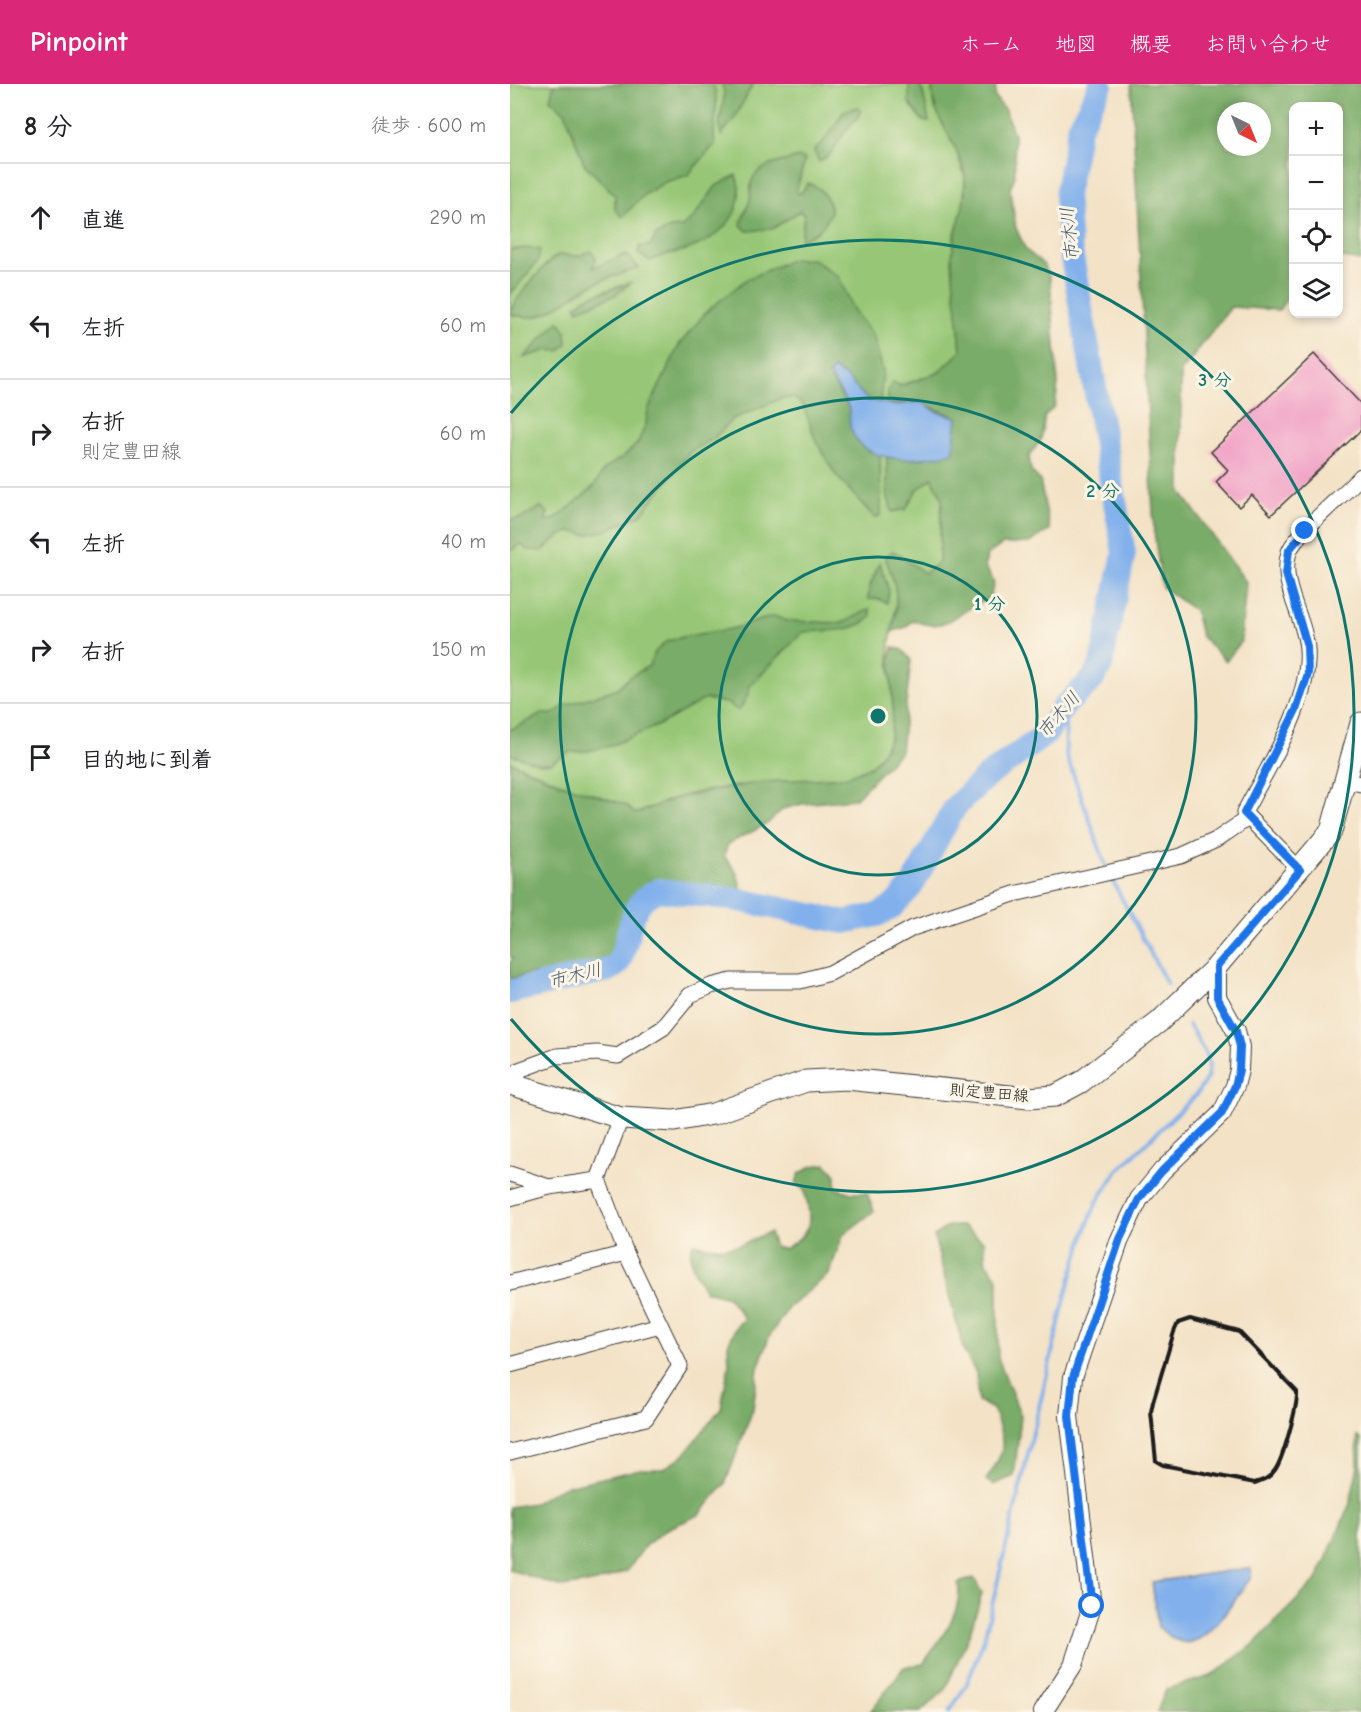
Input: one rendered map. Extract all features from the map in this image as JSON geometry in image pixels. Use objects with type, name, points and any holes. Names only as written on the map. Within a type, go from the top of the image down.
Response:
[{"type":"main road","name":"則定豊田線","points":[[513,1085],[621,1118],[674,1121],[713,1114],[806,1081],[847,1079],[1028,1098],[1055,1096],[1081,1082],[1159,1022],[1217,966],[1300,870],[1331,831],[1353,782],[1361,723]]},
{"type":"street","points":[[1300,870],[1244,813],[1296,710],[1308,674],[1307,646],[1286,574],[1289,550],[1361,476]]},
{"type":"street","points":[[513,1085],[519,1071],[557,1056],[597,1053],[618,1056],[663,1028],[690,995],[711,986],[731,981],[800,981],[830,973],[913,928],[1014,894],[1181,856],[1216,840],[1248,818]]},
{"type":"street","points":[[1043,1712],[1073,1665],[1092,1606],[1069,1416],[1073,1377],[1120,1239],[1139,1199],[1162,1171],[1222,1113],[1235,1086],[1239,1070],[1240,1047],[1236,1031],[1217,997],[1217,966]]},
{"type":"street","points":[[510,1452],[646,1418],[680,1366],[626,1252],[597,1180],[621,1118]]},
{"type":"street","points":[[510,1174],[549,1187]]},
{"type":"street","points":[[510,1198],[549,1187],[597,1180]]},
{"type":"street","points":[[510,1283],[626,1252]]},
{"type":"street","points":[[510,1365],[660,1325]]},
{"type":"green space","points":[[510,84],[932,84],[933,104],[956,150],[965,177],[963,209],[954,236],[961,352],[938,373],[899,386],[892,383],[894,405],[919,404],[957,417],[903,459],[906,509],[916,491],[932,478],[942,498],[939,562],[925,573],[885,557],[894,579],[897,596],[889,650],[893,707],[888,742],[883,753],[871,766],[855,774],[836,779],[753,784],[688,794],[635,814],[510,762]]},
{"type":"green space","points":[[554,84],[713,84],[716,99],[715,144],[688,175],[665,182],[645,194],[622,217],[615,209],[615,195],[584,164],[565,112],[550,99]]},
{"type":"green space","points":[[722,84],[753,84],[734,119],[721,135],[720,122],[724,97]]},
{"type":"green space","points":[[909,84],[918,84],[923,92],[929,122],[923,121],[909,103]]},
{"type":"green space","points":[[932,84],[996,84],[995,97],[1005,110],[1014,135],[1015,176],[1010,189],[1016,228],[1026,250],[1043,264],[1050,279],[1058,384],[1055,406],[1045,416],[1041,440],[1029,456],[1031,471],[1040,480],[1050,530],[1029,543],[1003,544],[987,555],[985,566],[994,582],[990,598],[944,623],[935,625],[913,620],[906,627],[891,632],[896,611],[896,593],[885,557],[893,551],[925,573],[939,562],[942,498],[932,478],[916,491],[906,509],[892,512],[887,493],[887,457],[918,459],[952,453],[957,417],[915,401],[888,404],[888,391],[893,382],[900,386],[938,373],[961,351],[952,260],[954,239],[964,199],[965,178],[958,154],[936,109]]},
{"type":"green space","points":[[1131,84],[1361,84],[1361,261],[1343,258],[1343,102],[1289,102],[1289,295],[1279,310],[1231,307],[1181,372],[1181,492],[1246,582],[1241,642],[1226,661],[1201,636],[1195,611],[1162,587],[1154,532]]},
{"type":"green space","points":[[857,107],[861,111],[859,116],[846,130],[832,152],[819,162],[814,150],[824,141],[844,111]]},
{"type":"green space","points":[[798,157],[805,159],[796,192],[800,194],[808,183],[821,190],[831,212],[826,222],[816,233],[801,239],[804,215],[800,211],[772,229],[747,231],[741,225],[750,200],[751,182],[755,175],[766,167]]},
{"type":"green space","points":[[736,175],[739,199],[736,209],[731,219],[715,235],[688,249],[650,261],[638,254],[639,247],[651,245],[655,236],[670,228],[682,227],[693,218],[716,186]]},
{"type":"green space","points":[[525,248],[540,250],[538,261],[510,295],[510,250]]},
{"type":"green space","points":[[591,251],[596,258],[593,268],[626,254],[639,268],[590,286],[543,314],[522,317],[510,314],[538,273],[558,255],[577,256]]},
{"type":"green space","points":[[793,259],[813,259],[839,277],[854,311],[873,335],[883,371],[880,403],[868,400],[845,376],[829,375],[850,409],[849,414],[865,447],[880,455],[881,515],[875,518],[835,474],[815,439],[803,405],[794,398],[782,398],[733,419],[712,440],[691,451],[641,515],[604,531],[585,535],[579,532],[567,533],[542,551],[528,550],[521,544],[510,551],[510,520],[521,518],[541,507],[548,513],[545,521],[555,519],[594,486],[605,468],[623,457],[637,444],[646,424],[648,410],[679,345],[707,311],[747,279]]},
{"type":"green space","points":[[632,282],[615,295],[578,310],[576,306],[586,298]]},
{"type":"green space","points":[[559,321],[566,332],[567,344],[559,351],[548,350],[523,358]]},
{"type":"green space","points":[[880,562],[889,591],[887,603],[878,599],[868,599],[869,588]]},
{"type":"green space","points":[[870,609],[871,617],[848,629],[803,632],[750,686],[739,711],[727,703],[705,699],[659,725],[610,746],[569,752],[551,763],[540,764],[510,754],[510,730],[542,714],[553,714],[566,705],[616,689],[631,676],[649,666],[655,652],[667,641],[731,629],[774,616],[787,621],[842,623]]},
{"type":"green space","points":[[893,647],[902,650],[911,660],[901,751],[855,799],[802,804],[783,809],[767,824],[728,844],[724,856],[736,871],[742,890],[736,894],[672,887],[657,889],[644,895],[634,905],[622,950],[613,964],[604,959],[548,974],[529,974],[510,979],[510,962],[513,959],[510,956],[510,762],[562,784],[626,805],[635,814],[672,799],[708,791],[763,782],[846,777],[871,766],[881,755],[890,738],[893,710],[890,658]]},
{"type":"green space","points":[[826,1164],[836,1175],[836,1188],[851,1193],[867,1193],[874,1211],[843,1235],[829,1274],[788,1308],[769,1337],[758,1368],[753,1409],[725,1484],[699,1515],[665,1530],[645,1546],[627,1571],[596,1582],[562,1587],[510,1570],[510,1507],[534,1503],[563,1487],[641,1469],[663,1469],[684,1455],[721,1408],[729,1364],[728,1345],[735,1329],[744,1318],[728,1297],[706,1291],[691,1263],[693,1243],[711,1247],[730,1247],[770,1233],[775,1247],[784,1249],[801,1237],[808,1225],[804,1189],[796,1184],[799,1174],[812,1166]]},
{"type":"green space","points":[[948,1226],[963,1226],[984,1242],[986,1263],[998,1278],[998,1358],[1021,1416],[1014,1476],[993,1485],[986,1480],[998,1461],[1002,1438],[993,1409],[978,1401],[976,1373],[964,1352],[934,1236]]},
{"type":"green space","points":[[1357,1436],[1361,1439],[1361,1712],[1157,1712],[1166,1689],[1211,1676],[1254,1644],[1318,1578],[1350,1503],[1358,1466]]},
{"type":"green space","points":[[974,1578],[982,1593],[970,1633],[945,1690],[920,1712],[870,1712],[904,1667],[923,1664],[954,1616],[959,1594],[958,1583]]},
{"type":"water","points":[[833,369],[845,376],[868,400],[894,405],[922,402],[937,412],[957,417],[953,453],[911,459],[881,456],[869,451],[858,442],[851,430],[848,407],[829,375]]},
{"type":"water","points":[[1250,1568],[1251,1577],[1232,1604],[1216,1624],[1199,1639],[1182,1642],[1158,1627],[1152,1582]]},
{"type":"building","points":[[1314,354],[1361,404],[1361,430],[1271,515],[1252,495],[1239,507],[1216,482],[1228,470],[1211,452]]},
{"type":"waterway","name":"市木川","points":[[510,992],[608,970],[617,965],[640,903],[659,890],[734,899],[844,922],[877,915],[891,908],[911,887],[955,807],[986,777],[1046,734],[1065,705],[1093,679],[1101,665],[1124,553],[1070,246],[1066,195],[1079,128],[1101,84]]},
{"type":"waterway","points":[[1065,705],[1066,754],[1107,869]]},
{"type":"waterway","points":[[1110,876],[1167,984]]},
{"type":"waterway","points":[[949,1712],[966,1686],[984,1639],[1066,1294],[1087,1226],[1097,1202],[1117,1171],[1196,1095],[1207,1078],[1209,1065],[1204,1050],[1189,1025]]},
{"type":"railway","points":[[1190,1319],[1239,1332],[1297,1392],[1293,1419],[1282,1455],[1273,1473],[1264,1480],[1255,1483],[1163,1465],[1156,1461],[1151,1412],[1153,1402],[1178,1323],[1190,1319]]},
{"type":"route","points":[[1092,1606],[1091,1585],[1083,1550],[1069,1416],[1073,1377],[1120,1239],[1139,1199],[1162,1171],[1222,1113],[1235,1086],[1239,1070],[1240,1047],[1236,1031],[1217,997],[1217,966],[1300,870],[1244,813],[1296,710],[1308,674],[1307,646],[1286,574],[1289,550],[1305,531]]}]
